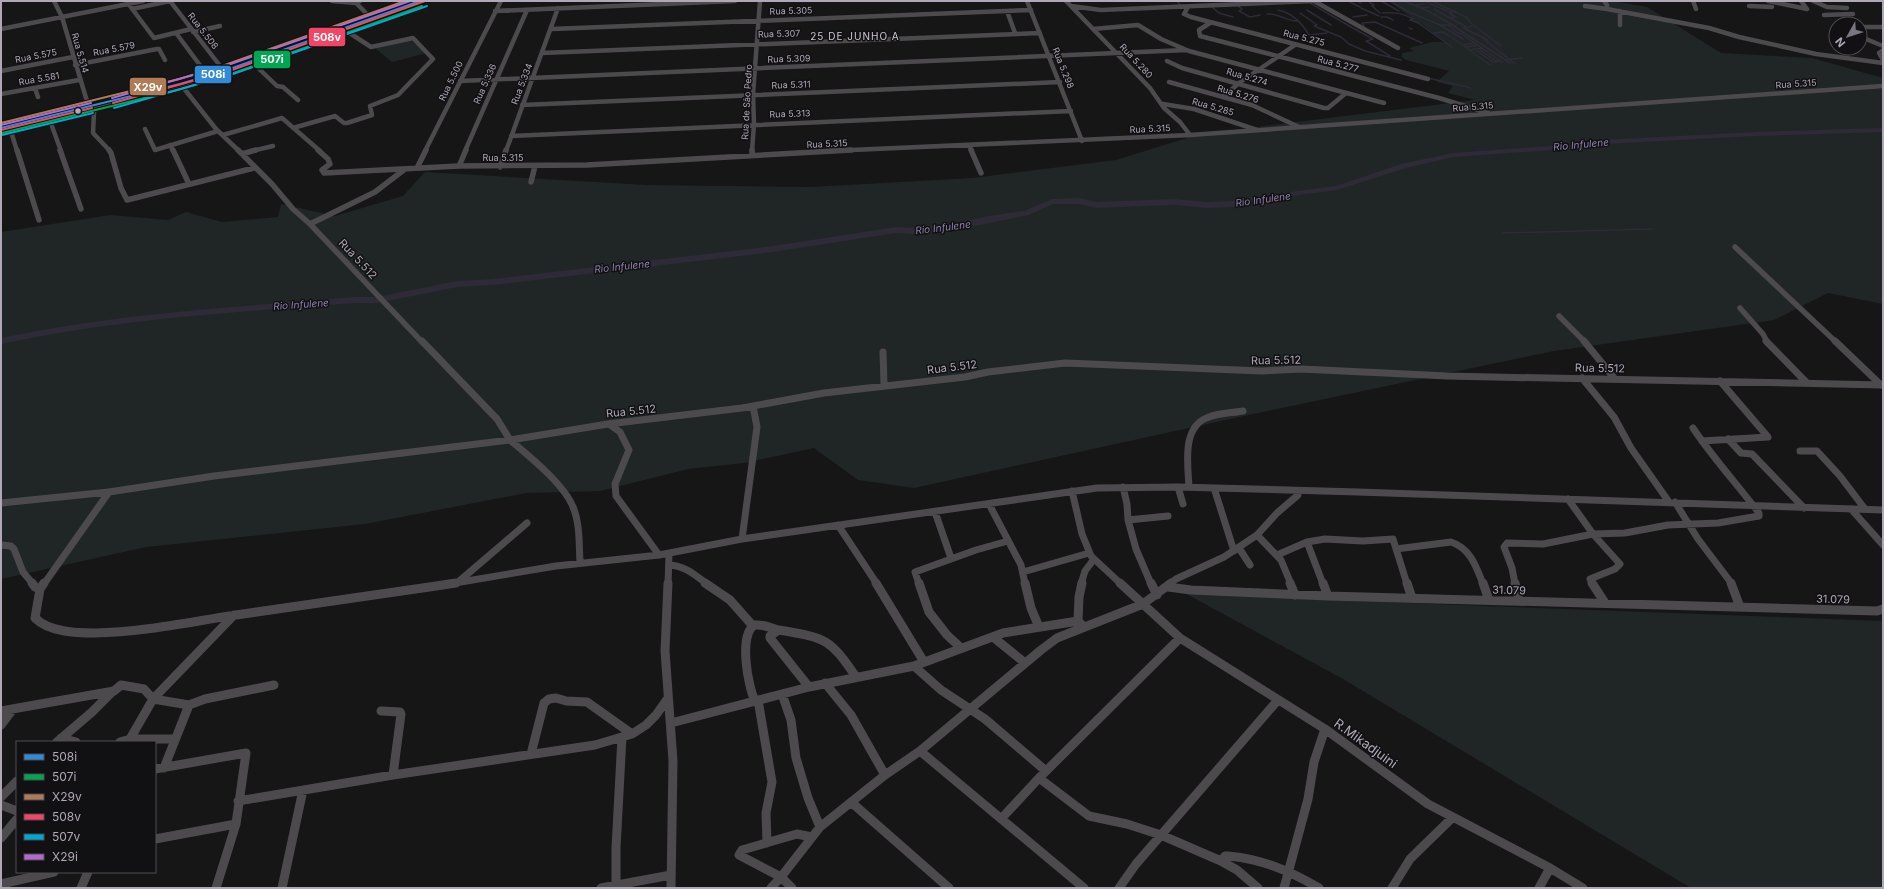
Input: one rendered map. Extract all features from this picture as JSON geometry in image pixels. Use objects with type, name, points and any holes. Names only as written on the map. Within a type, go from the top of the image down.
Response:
[{"type":"highway","points":[[1,129],[116,101],[208,76],[419,1]]},
{"type":"highway","points":[[116,101],[182,86],[254,63],[425,1]]},
{"type":"highway","points":[[1,129],[92,107]]},
{"type":"street","name":"Rua 5.514","points":[[54,1],[62,17],[86,98],[92,107]]},
{"type":"street","points":[[130,5],[143,1]]},
{"type":"street","points":[[1,29],[130,5],[170,1]]},
{"type":"street","name":"Rua 5.508","points":[[170,1],[224,71]]},
{"type":"street","points":[[332,1],[358,2],[371,18]]},
{"type":"street","name":"Rua 5.500","points":[[417,168],[495,10],[501,1]]},
{"type":"street","points":[[495,10],[735,1]]},
{"type":"street","name":"Rua de São Pedro","points":[[752,155],[754,124],[753,94],[760,1]]},
{"type":"street","name":"Rua 5.298","points":[[1027,1],[1050,56],[1082,141]]},
{"type":"street","name":"Rua 5.280","points":[[1066,1],[1118,54],[1163,104],[1164,108],[1182,123],[1190,135]]},
{"type":"street","points":[[1071,6],[1094,10],[1313,1],[1398,48]]},
{"type":"street","points":[[1604,1],[1607,5],[1607,9]]},
{"type":"street","points":[[1693,1],[1696,8]]},
{"type":"street","points":[[1767,1],[1808,9],[1801,1]]},
{"type":"street","points":[[1749,6],[1772,7],[1767,1]]},
{"type":"street","points":[[1813,1],[1827,7],[1846,8]]},
{"type":"street","points":[[1824,15],[1853,14],[1842,4]]},
{"type":"street","points":[[130,5],[151,36],[154,38],[220,26]]},
{"type":"street","name":"Rua 5.275","points":[[1188,6],[1184,13],[1186,15],[1210,23],[1428,79]]},
{"type":"street","points":[[1585,6],[1709,28],[1739,37],[1816,54],[1883,63]]},
{"type":"street","name":"Rua 5.334","points":[[500,166],[532,78],[552,29],[558,8]]},
{"type":"street","name":"Rua 5.336","points":[[459,166],[527,10]]},
{"type":"street","name":"Rua 5.305","points":[[552,29],[1031,10]]},
{"type":"street","points":[[1007,11],[1015,33]]},
{"type":"street","points":[[1620,11],[1620,18],[1622,20],[1620,25]]},
{"type":"street","name":"Rua 5.277","points":[[1210,23],[1199,30],[1200,36],[1476,108],[1490,114]]},
{"type":"street","points":[[1093,29],[1138,25],[1145,32],[1167,43],[1187,50],[1384,103]]},
{"type":"street","points":[[1868,27],[1883,27]]},
{"type":"street","points":[[223,135],[280,118],[293,128],[335,116],[347,123],[372,115],[370,106],[398,95],[434,59],[413,38],[407,38],[371,47],[345,30]]},
{"type":"street","points":[[176,33],[208,76]]},
{"type":"street","name":"Rua 5.307","points":[[542,53],[758,43],[1040,33]]},
{"type":"street","points":[[1868,39],[1883,46]]},
{"type":"street","points":[[1223,98],[1238,83],[1295,44]]},
{"type":"street","name":"Rua 5.579","points":[[75,65],[157,49],[159,49],[165,60]]},
{"type":"street","name":"Rua 5.309","points":[[460,81],[1187,50]]},
{"type":"street","points":[[1883,50],[1879,53],[1883,60]]},
{"type":"street","name":"Rua 5.575","points":[[1,72],[73,57]]},
{"type":"street","name":"Rua 5.274","points":[[1167,61],[1182,68],[1324,108],[1328,108],[1346,93]]},
{"type":"street","points":[[254,63],[277,86],[283,87],[298,100]]},
{"type":"street","name":"Rua 5.581","points":[[1,94],[80,80]]},
{"type":"street","name":"Rua 5.311","points":[[522,105],[1060,82]]},
{"type":"street","name":"Rua 5.276","points":[[1169,82],[1274,114],[1299,127]]},
{"type":"street","name":"Rua 5.512","points":[[182,86],[218,131],[272,185],[293,209],[310,224],[497,419],[510,440],[608,424],[753,406],[824,393],[965,377],[988,372],[1065,363],[1262,371],[1302,369],[1411,373],[1447,376],[1806,382],[1882,385]]},
{"type":"street","name":"Rua 5.315","points":[[293,128],[330,161],[330,164],[322,170],[324,173],[459,166],[535,166],[1190,135],[1883,86]]},
{"type":"street","points":[[35,88],[38,97]]},
{"type":"street","name":"Rua 5.285","points":[[1163,104],[1173,104],[1258,130]]},
{"type":"street","points":[[92,107],[94,115],[92,128],[94,133],[110,153],[121,188],[127,200],[254,168]]},
{"type":"street","name":"Rua 5.313","points":[[511,136],[1071,111]]},
{"type":"street","points":[[49,118],[81,209]]},
{"type":"street","points":[[10,128],[39,220]]},
{"type":"street","points":[[145,129],[155,150],[218,131]]},
{"type":"street","points":[[170,145],[189,184]]},
{"type":"street","points":[[969,145],[981,173]]},
{"type":"street","points":[[242,154],[273,146]]},
{"type":"street","points":[[531,182],[535,166]]},
{"type":"street","points":[[310,224],[375,192],[405,169]]},
{"type":"street","points":[[1735,247],[1882,385]]},
{"type":"street","points":[[1740,308],[1764,334],[1765,340],[1806,382]]},
{"type":"street","points":[[1559,316],[1580,337],[1615,379]]},
{"type":"street","points":[[883,352],[884,385]]},
{"type":"street","points":[[1582,378],[1614,418],[1632,448],[1733,585],[1740,607]]},
{"type":"street","points":[[1702,441],[1768,437],[1720,381]]},
{"type":"street","points":[[742,539],[757,427],[753,406]]},
{"type":"street","points":[[1189,487],[1188,444],[1191,434],[1200,422],[1208,417],[1243,411]]},
{"type":"street","points":[[608,424],[620,432],[629,450],[625,464],[614,481],[616,496],[659,555]]},
{"type":"street","points":[[1519,601],[1512,568],[1504,545],[1553,543],[1594,534],[1625,533],[1668,525],[1718,523],[1747,519],[1760,514],[1693,428]]},
{"type":"street","points":[[1728,439],[1741,453],[1752,454],[1804,508]]},
{"type":"street","points":[[1,503],[108,492],[214,476],[510,440],[534,460],[568,496],[574,508],[577,524],[580,562]]},
{"type":"street","points":[[1800,451],[1817,451],[1866,509]]},
{"type":"street","points":[[108,492],[40,589],[35,618],[40,623],[65,631],[95,633],[163,628],[234,615],[457,583],[580,562],[669,554],[742,539],[1072,491],[1123,487],[1189,487],[1883,510]]},
{"type":"street","points":[[1123,487],[1127,504],[1128,520],[1137,552],[1157,595]]},
{"type":"street","points":[[1178,487],[1183,504]]},
{"type":"street","points":[[1214,488],[1236,549],[1250,565]]},
{"type":"street","points":[[1072,491],[1082,534],[1092,556],[1084,577],[1077,604],[1081,624]]},
{"type":"street","points":[[771,888],[781,878],[820,826],[885,775],[920,751],[969,708],[1057,638],[1081,624],[1143,604],[1168,587],[1176,579],[1212,563],[1236,549],[1257,534],[1277,513],[1298,495],[1297,491]]},
{"type":"street","points":[[1568,499],[1594,534],[1620,564],[1618,568],[1600,573],[1590,579],[1605,603]]},
{"type":"street","points":[[989,504],[1023,572],[1031,608],[1039,627]]},
{"type":"street","points":[[1851,509],[1883,545]]},
{"type":"street","points":[[935,512],[951,558]]},
{"type":"street","points":[[1128,520],[1168,516]]},
{"type":"street","points":[[457,583],[527,523]]},
{"type":"street","points":[[838,525],[863,561],[924,662]]},
{"type":"street","points":[[1257,534],[1277,555],[1284,565],[1295,595]]},
{"type":"street","points":[[1277,555],[1307,542],[1325,539],[1363,541],[1393,539],[1412,598]]},
{"type":"street","points":[[961,648],[947,635],[929,612],[914,573],[951,558],[1008,540]]},
{"type":"street","points":[[1307,542],[1328,596]]},
{"type":"street","points":[[1396,549],[1451,542],[1460,544],[1470,555],[1489,600]]},
{"type":"street","points":[[1,545],[11,546],[14,549],[23,572],[35,587],[40,589]]},
{"type":"street","points":[[669,554],[665,651],[673,761],[672,888]]},
{"type":"street","points":[[1023,572],[1092,556]]},
{"type":"street","name":"R.Mikadjuini","points":[[1092,556],[1180,638],[1325,729],[1428,804],[1452,818],[1550,868],[1583,888]]},
{"type":"street","points":[[669,565],[679,565],[691,571],[714,590],[730,600],[754,626]]},
{"type":"street","name":"31.079","points":[[1168,587],[1191,590],[1295,595],[1882,610]]},
{"type":"street","points":[[129,740],[153,699],[234,615]]},
{"type":"street","points":[[766,843],[766,813],[772,782],[756,701],[748,681],[746,658],[750,628],[759,624],[777,631],[822,638],[834,649],[856,677]]},
{"type":"street","points":[[671,723],[825,683],[914,666],[1003,633],[1039,627],[1081,624]]},
{"type":"street","points":[[777,631],[770,636],[770,638],[809,687]]},
{"type":"street","points":[[993,637],[1024,663]]},
{"type":"street","points":[[1001,819],[1043,774],[1180,638]]},
{"type":"street","points":[[914,666],[930,681],[1012,740],[1043,774],[1089,816],[1127,824],[1161,835],[1221,861],[1237,870],[1258,888]]},
{"type":"street","points":[[825,683],[835,692],[860,731],[885,775]]},
{"type":"street","points":[[59,740],[121,685],[144,688],[151,694],[153,699]]},
{"type":"street","points":[[153,699],[189,705],[206,699],[274,685]]},
{"type":"street","points":[[1,711],[48,704],[86,695],[114,691]]},
{"type":"street","points":[[782,694],[790,720],[796,758],[808,798],[820,826]]},
{"type":"street","points":[[531,754],[544,702],[549,699],[556,698],[566,701],[587,702],[627,735]]},
{"type":"street","points":[[238,801],[393,775],[596,745],[627,735],[646,725],[668,698]]},
{"type":"street","points":[[1119,888],[1136,864],[1278,700]]},
{"type":"street","points":[[160,769],[175,739],[189,705]]},
{"type":"street","points":[[1,725],[13,709]]},
{"type":"street","points":[[381,711],[400,712],[401,714],[393,775]]},
{"type":"street","points":[[1284,888],[1290,871],[1300,826],[1308,800],[1314,762],[1325,729]]},
{"type":"street","points":[[616,885],[616,830],[627,735]]},
{"type":"street","points":[[129,740],[175,739]]},
{"type":"street","points":[[920,751],[1084,888]]},
{"type":"street","points":[[160,769],[246,753],[238,801],[236,824],[216,888]]},
{"type":"street","points":[[1,797],[16,782]]},
{"type":"street","points":[[282,888],[304,790]]},
{"type":"street","points":[[851,802],[949,888]]},
{"type":"street","points":[[1,805],[16,811]]},
{"type":"street","points":[[1392,888],[1400,873],[1452,818]]},
{"type":"street","points":[[1,838],[16,820]]},
{"type":"street","points":[[156,839],[236,824]]},
{"type":"street","points":[[792,888],[781,878],[739,855],[742,850],[797,834],[812,837]]},
{"type":"street","points":[[1221,861],[1225,856],[1241,856],[1263,860],[1290,871],[1319,888]]},
{"type":"street","points":[[1539,888],[1550,868]]},
{"type":"street","points":[[1,884],[50,873]]},
{"type":"street","points":[[81,888],[88,873]]},
{"type":"street","points":[[601,888],[671,875]]},
{"type":"shaded area","points":[[1389,1],[1612,1],[1647,7],[1721,53],[1812,58],[1883,78],[1883,304],[1828,293],[1774,320],[1554,351],[1253,414],[914,488],[858,480],[814,448],[744,463],[688,469],[600,491],[526,493],[365,524],[146,547],[1,579],[1,232],[110,215],[168,220],[186,212],[222,222],[278,217],[281,204],[335,216],[403,196],[425,172],[646,185],[812,187],[973,178],[1116,160],[1200,134],[1475,100],[1448,93],[1453,86],[1437,82],[1449,71],[1406,60],[1402,57],[1402,53],[1414,51],[1409,48],[1432,42],[1445,42],[1423,25],[1411,20],[1412,18]]},
{"type":"shaded area","points":[[409,38],[427,53],[392,62],[375,48]]},
{"type":"shaded area","points":[[1181,591],[1276,598],[1883,621],[1883,888],[1691,888],[1343,679]]},
{"type":"waterway","points":[[1177,1],[1181,6]]},
{"type":"waterway","points":[[1348,1],[1360,7]]},
{"type":"waterway","points":[[1357,1],[1361,3]]},
{"type":"waterway","points":[[1381,1],[1399,11]]},
{"type":"waterway","points":[[1390,1],[1409,12],[1440,25],[1463,39]]},
{"type":"waterway","points":[[1404,1],[1420,8]]},
{"type":"waterway","points":[[1424,1],[1452,13],[1450,14],[1456,17],[1451,18]]},
{"type":"waterway","points":[[1432,1],[1466,17],[1471,23],[1501,46]]},
{"type":"waterway","points":[[1369,2],[1374,5],[1372,6],[1380,13]]},
{"type":"waterway","points":[[1310,3],[1373,39],[1366,41],[1390,56]]},
{"type":"waterway","points":[[1415,5],[1424,4]]},
{"type":"waterway","points":[[1238,6],[1242,9],[1239,11],[1250,17],[1260,15]]},
{"type":"waterway","points":[[1212,7],[1219,13],[1233,17]]},
{"type":"waterway","points":[[1420,8],[1429,7]]},
{"type":"waterway","points":[[1361,8],[1379,16]]},
{"type":"waterway","points":[[1420,8],[1456,27]]},
{"type":"waterway","points":[[1434,9],[1466,27]]},
{"type":"waterway","points":[[1278,10],[1288,13],[1296,19],[1309,35],[1327,33]]},
{"type":"waterway","points":[[1307,10],[1331,25]]},
{"type":"waterway","points":[[1300,13],[1317,25],[1314,26],[1341,37],[1349,44],[1365,51],[1401,60]]},
{"type":"waterway","points":[[1382,13],[1398,13],[1409,17],[1413,19],[1410,20],[1418,23],[1452,47]]},
{"type":"waterway","points":[[1267,14],[1297,21]]},
{"type":"waterway","points":[[1353,17],[1367,15]]},
{"type":"waterway","points":[[1381,17],[1387,17],[1393,20]]},
{"type":"waterway","points":[[1364,26],[1362,23],[1375,22],[1422,43]]},
{"type":"waterway","points":[[1441,25],[1449,25],[1456,32],[1462,34],[1478,45]]},
{"type":"waterway","points":[[1472,26],[1464,28],[1487,40],[1486,41],[1509,59]]},
{"type":"waterway","points":[[1455,27],[1505,60]]},
{"type":"waterway","points":[[1433,33],[1442,32],[1469,50]]},
{"type":"waterway","points":[[1464,45],[1474,43]]},
{"type":"waterway","points":[[1466,47],[1478,45]]},
{"type":"waterway","points":[[1478,45],[1482,48]]},
{"type":"waterway","points":[[1469,50],[1482,48]]},
{"type":"waterway","points":[[1482,48],[1500,61]]},
{"type":"waterway","points":[[1469,50],[1490,65]]},
{"type":"waterway","points":[[1480,50],[1496,61]]},
{"type":"waterway","points":[[1477,51],[1493,62],[1500,61]]},
{"type":"waterway","points":[[1509,59],[1522,58]]},
{"type":"waterway","points":[[1509,59],[1515,64]]},
{"type":"waterway","points":[[1505,60],[1510,63]]},
{"type":"waterway","points":[[1428,78],[1471,88]]},
{"type":"waterway","name":"Rio Infulene","points":[[1,341],[48,331],[203,311],[355,300],[377,300],[457,284],[494,282],[687,258],[766,250],[896,230],[912,231],[954,227],[988,219],[1026,213],[1052,202],[1079,201],[1096,205],[1174,202],[1207,205],[1232,204],[1268,197],[1337,188],[1404,166],[1453,155],[1580,146],[1605,142],[1754,134],[1883,130]]},
{"type":"waterway","points":[[1502,233],[1652,229]]},
{"type":"transit line","name":"X29v","points":[[1,123],[179,79],[222,66],[405,1]]},
{"type":"transit line","name":"X29i","points":[[112,98],[188,78],[225,66],[300,41],[410,1]]},
{"type":"transit line","name":"508i","points":[[1,128],[180,84],[224,71],[420,1]]},
{"type":"transit line","name":"508v","points":[[113,103],[232,70],[425,1]]},
{"type":"transit line","name":"507i","points":[[2,133],[181,89],[225,76],[422,6]]},
{"type":"transit line","name":"507v","points":[[114,108],[154,98],[233,74],[427,6]]},
{"type":"transit line","name":"X29i","points":[[1,125],[91,103]]},
{"type":"transit line","name":"508v","points":[[1,130],[92,108]]},
{"type":"transit line","name":"507v","points":[[2,135],[93,113]]},
{"type":"district","name":"25 DE JUNHO A","points":[[855,36]]}]
